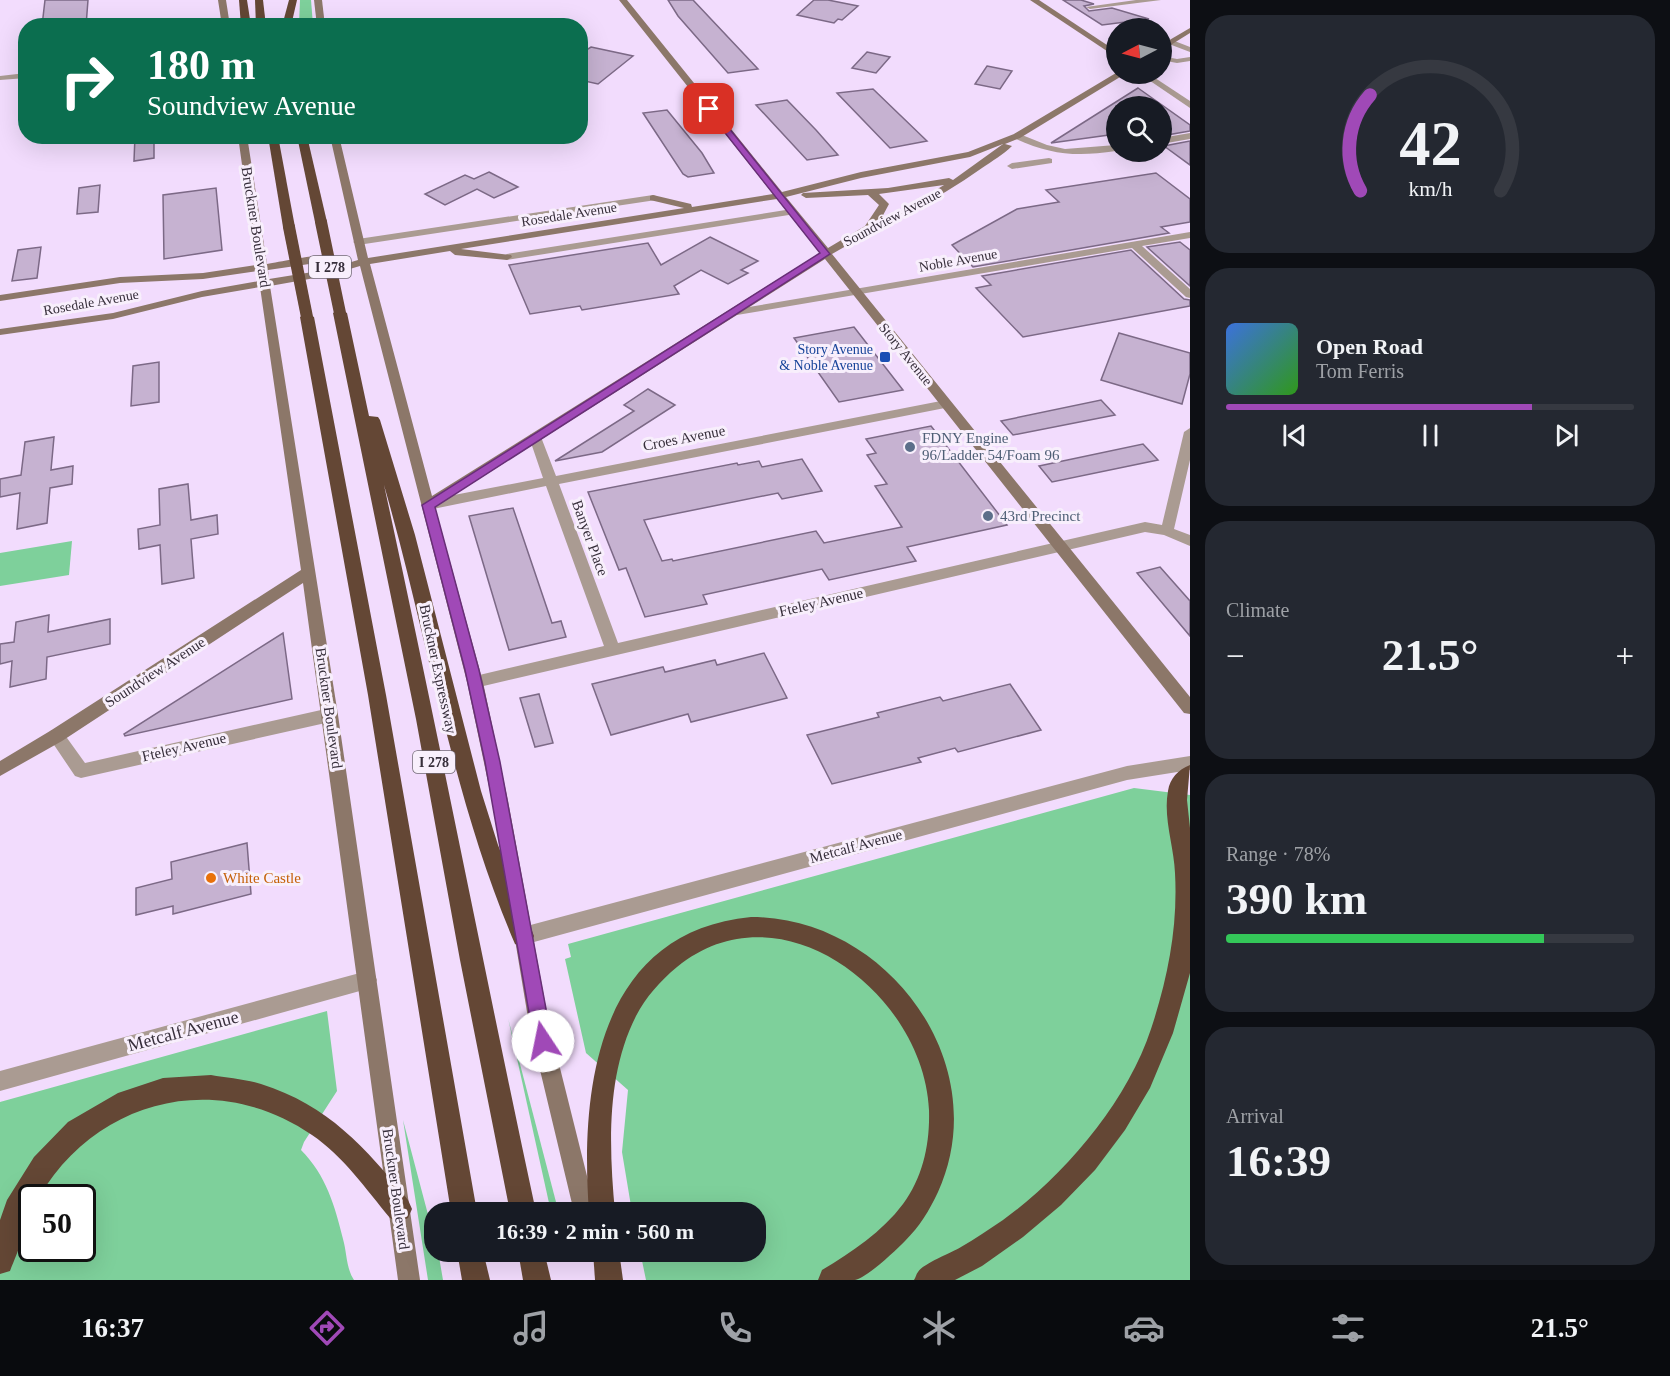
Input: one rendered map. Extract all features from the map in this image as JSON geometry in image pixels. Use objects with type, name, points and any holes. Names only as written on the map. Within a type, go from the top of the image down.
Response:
[{"type":"highway","points":[[243,0],[245,18]]},
{"type":"highway","points":[[259,0],[260,18]]},
{"type":"highway","points":[[282,0],[284,18]]},
{"type":"highway","points":[[287,18],[293,0]]},
{"type":"highway","name":"I 278","points":[[274,144],[367,638],[462,1202]]},
{"type":"highway","name":"Bruckner Expressway","points":[[304,144],[426,719],[471,960],[521,1202]]},
{"type":"highway","points":[[340,313],[408,535],[471,791],[499,876],[524,936]]},
{"type":"highway","points":[[928,1280],[996,1241],[1032,1214],[1064,1185],[1102,1142],[1123,1112],[1148,1066],[1176,988],[1185,937],[1186,875],[1177,798],[1179,785],[1190,774]]},
{"type":"highway","points":[[601,1202],[598,1155],[603,1080],[618,1030],[640,989],[655,968],[671,953],[710,935],[752,928],[774,928],[806,935],[834,946],[853,957],[870,970],[903,1004],[926,1045],[941,1092],[943,1115],[937,1162],[930,1183],[919,1203],[904,1223],[869,1255],[832,1280]]},
{"type":"highway","points":[[0,1261],[10,1224],[20,1201],[37,1172],[59,1147],[78,1129],[115,1106],[176,1090],[215,1088],[253,1094],[309,1118],[347,1146],[399,1209]]},
{"type":"highway","points":[[473,1262],[476,1280]]},
{"type":"highway","points":[[533,1262],[537,1280]]},
{"type":"highway","points":[[607,1262],[609,1280]]},
{"type":"main road","points":[[222,0],[225,18]]},
{"type":"main road","points":[[318,0],[320,18]]},
{"type":"main road","name":"Story Avenue","points":[[622,0],[1190,708]]},
{"type":"main road","points":[[1035,0],[1106,48]]},
{"type":"main road","points":[[1172,42],[1190,30]]},
{"type":"main road","name":"Soundview Avenue","points":[[898,168],[970,154],[1017,136],[1106,83]]},
{"type":"main road","name":"Soundview Avenue","points":[[428,505],[825,254],[868,229],[906,212],[962,178],[1011,143],[1017,136]]},
{"type":"main road","name":"Bruckner Boulevard","points":[[243,144],[330,715],[410,1280]]},
{"type":"main road","points":[[336,144],[363,262],[475,682],[548,1064],[582,1202]]},
{"type":"main road","name":"Rosedale Avenue","points":[[0,298],[120,280],[326,273],[363,262],[779,196],[898,168]]},
{"type":"main road","name":"Rosedale Avenue","points":[[779,196],[871,192],[916,187],[962,178]]},
{"type":"main road","points":[[868,229],[878,217],[884,204],[871,192]]},
{"type":"main road","points":[[653,198],[696,208]]},
{"type":"main road","points":[[437,250],[507,257]]},
{"type":"main road","name":"Rosedale Avenue","points":[[0,332],[113,316],[202,294],[263,275]]},
{"type":"main road","name":"Soundview Avenue","points":[[0,769],[56,736],[309,573]]},
{"type":"main road","points":[[598,1262],[603,1280]]},
{"type":"street","points":[[1090,8],[1157,0]]},
{"type":"street","points":[[1172,42],[1190,50]]},
{"type":"street","points":[[1172,60],[1190,59]]},
{"type":"street","points":[[0,78],[18,76]]},
{"type":"street","points":[[1159,84],[1190,105]]},
{"type":"street","points":[[1017,136],[1053,151],[1086,152],[1106,149]]},
{"type":"street","points":[[1172,139],[1190,136]]},
{"type":"street","points":[[1012,166],[1049,161]]},
{"type":"street","name":"Rosedale Avenue","points":[[358,242],[653,198]]},
{"type":"street","points":[[507,257],[792,212]]},
{"type":"street","name":"Noble Avenue","points":[[731,313],[1190,235]]},
{"type":"street","points":[[1135,245],[1190,295]]},
{"type":"street","name":"Croes Avenue","points":[[428,505],[946,404]]},
{"type":"street","points":[[1167,531],[1190,432]]},
{"type":"street","name":"Banyer Place","points":[[535,437],[614,650]]},
{"type":"street","name":"Fteley Avenue","points":[[475,682],[1145,527],[1167,531],[1190,541]]},
{"type":"street","name":"Fteley Avenue","points":[[56,736],[72,755],[81,771],[330,715]]},
{"type":"street","name":"Metcalf Avenue","points":[[524,936],[1127,773],[1190,763]]},
{"type":"street","name":"Metcalf Avenue","points":[[0,1081],[367,980]]},
{"type":"green space","points":[[300,0],[311,0],[312,18],[299,18]]},
{"type":"green space","points":[[72,541],[69,575],[0,586],[0,553]]},
{"type":"green space","points":[[1134,788],[1190,795],[1190,1280],[646,1280],[642,1262],[766,1262],[766,1202],[630,1202],[622,1152],[628,1090],[586,1053],[565,959],[571,957],[568,944]]},
{"type":"green space","points":[[327,1011],[337,1091],[301,1150],[317,1170],[333,1203],[349,1270],[354,1280],[0,1280],[0,1102]]},
{"type":"green space","points":[[508,1018],[556,1202],[549,1202]]},
{"type":"green space","points":[[403,1120],[425,1202],[424,1254]]},
{"type":"green space","points":[[425,1262],[440,1262],[443,1280],[428,1280]]},
{"type":"building","points":[[45,0],[88,0],[87,18],[43,18]]},
{"type":"building","points":[[668,0],[693,0],[758,69],[728,73],[678,16]]},
{"type":"building","points":[[814,0],[828,0],[858,6],[842,20],[838,19],[834,23],[797,15]]},
{"type":"building","points":[[1063,0],[1081,0],[1094,4],[1084,6],[1089,11],[1112,8],[1146,18],[1106,18],[1106,24],[1102,25]]},
{"type":"building","points":[[591,47],[633,56],[598,84],[588,82],[588,49]]},
{"type":"building","points":[[867,52],[890,57],[876,73],[852,68]]},
{"type":"building","points":[[987,66],[1012,71],[1000,89],[975,84]]},
{"type":"building","points":[[1138,88],[1149,96],[1125,96]]},
{"type":"building","points":[[873,89],[927,141],[890,148],[837,93]]},
{"type":"building","points":[[787,100],[838,155],[807,160],[756,105]]},
{"type":"building","points":[[1106,108],[1106,135],[1051,143]]},
{"type":"building","points":[[667,110],[702,153],[714,173],[688,177],[683,174],[643,113]]},
{"type":"building","points":[[1172,112],[1190,125],[1190,131],[1172,134]]},
{"type":"building","points":[[1190,141],[1190,165],[1172,152],[1172,144]]},
{"type":"building","points":[[135,144],[154,144],[154,158],[134,161]]},
{"type":"building","points":[[489,172],[518,187],[494,198],[477,189],[445,205],[425,194],[465,175],[474,179]]},
{"type":"building","points":[[1156,173],[1190,199],[1190,222],[1161,227],[1169,233],[973,267],[952,245],[1017,209],[1059,202],[1046,190]]},
{"type":"building","points":[[100,185],[98,212],[77,214],[79,188]]},
{"type":"building","points":[[216,188],[222,250],[164,259],[163,195]]},
{"type":"building","points":[[710,237],[758,261],[741,270],[748,273],[728,284],[701,270],[674,286],[679,294],[582,310],[580,306],[530,314],[509,265],[648,243],[661,265]]},
{"type":"building","points":[[1180,242],[1190,250],[1190,286],[1147,247]]},
{"type":"building","points":[[41,247],[37,278],[12,281],[18,250]]},
{"type":"building","points":[[1131,250],[1184,299],[1190,300],[1190,306],[1023,337],[976,288],[991,285],[982,276]]},
{"type":"building","points":[[854,327],[903,390],[839,402],[794,338]]},
{"type":"building","points":[[1119,333],[1190,353],[1190,374],[1182,404],[1101,380]]},
{"type":"building","points":[[159,362],[159,402],[131,406],[133,366]]},
{"type":"building","points":[[648,389],[675,405],[602,452],[555,461],[634,411],[624,405]]},
{"type":"building","points":[[1101,400],[1115,415],[1013,435],[1001,421]]},
{"type":"building","points":[[931,426],[1007,525],[907,547],[916,561],[829,580],[822,569],[703,595],[707,604],[645,617],[626,568],[619,570],[588,492],[737,463],[738,465],[759,461],[762,467],[802,459],[822,491],[782,499],[778,493],[644,520],[662,561],[672,559],[673,561],[816,531],[824,543],[902,527],[875,486],[887,484],[867,455],[876,453],[866,439]]},
{"type":"building","points":[[54,437],[51,470],[73,466],[72,484],[50,488],[47,523],[17,529],[20,493],[0,497],[0,479],[21,475],[25,442]]},
{"type":"building","points":[[1143,444],[1158,460],[1052,482],[1039,466]]},
{"type":"building","points":[[188,484],[191,520],[217,515],[218,534],[191,539],[194,578],[162,584],[160,545],[139,549],[138,529],[160,525],[159,489]]},
{"type":"building","points":[[513,508],[552,623],[561,621],[566,637],[509,650],[469,516]]},
{"type":"building","points":[[1160,567],[1190,601],[1190,636],[1137,573]]},
{"type":"building","points":[[49,615],[48,632],[110,619],[110,644],[47,657],[46,679],[10,687],[12,661],[0,664],[0,644],[14,642],[16,622]]},
{"type":"building","points":[[283,633],[292,699],[125,736],[124,734]]},
{"type":"building","points":[[764,653],[787,698],[691,722],[688,714],[611,735],[592,684],[663,667],[665,672],[715,660],[717,665]]},
{"type":"building","points":[[1010,684],[1041,730],[958,752],[955,748],[918,758],[921,762],[832,784],[807,735],[879,717],[877,713],[940,697],[943,701]]},
{"type":"building","points":[[539,694],[553,743],[535,747],[520,698]]},
{"type":"building","name":"White Castle","points":[[247,843],[251,894],[173,914],[173,906],[136,915],[136,888],[172,879],[171,862]]},
{"type":"place","name":"Story Avenue & Noble Avenue","points":[[885,357]]},
{"type":"place","name":"FDNY Engine 96/Ladder 54/Foam 96","points":[[910,447]]},
{"type":"place","name":"43rd Precinct","points":[[988,516]]},
{"type":"place","name":"White Castle","points":[[211,878]]},
{"type":"route","points":[[543,1041],[492,762],[472,670],[428,505],[825,254],[709,109]]}]
